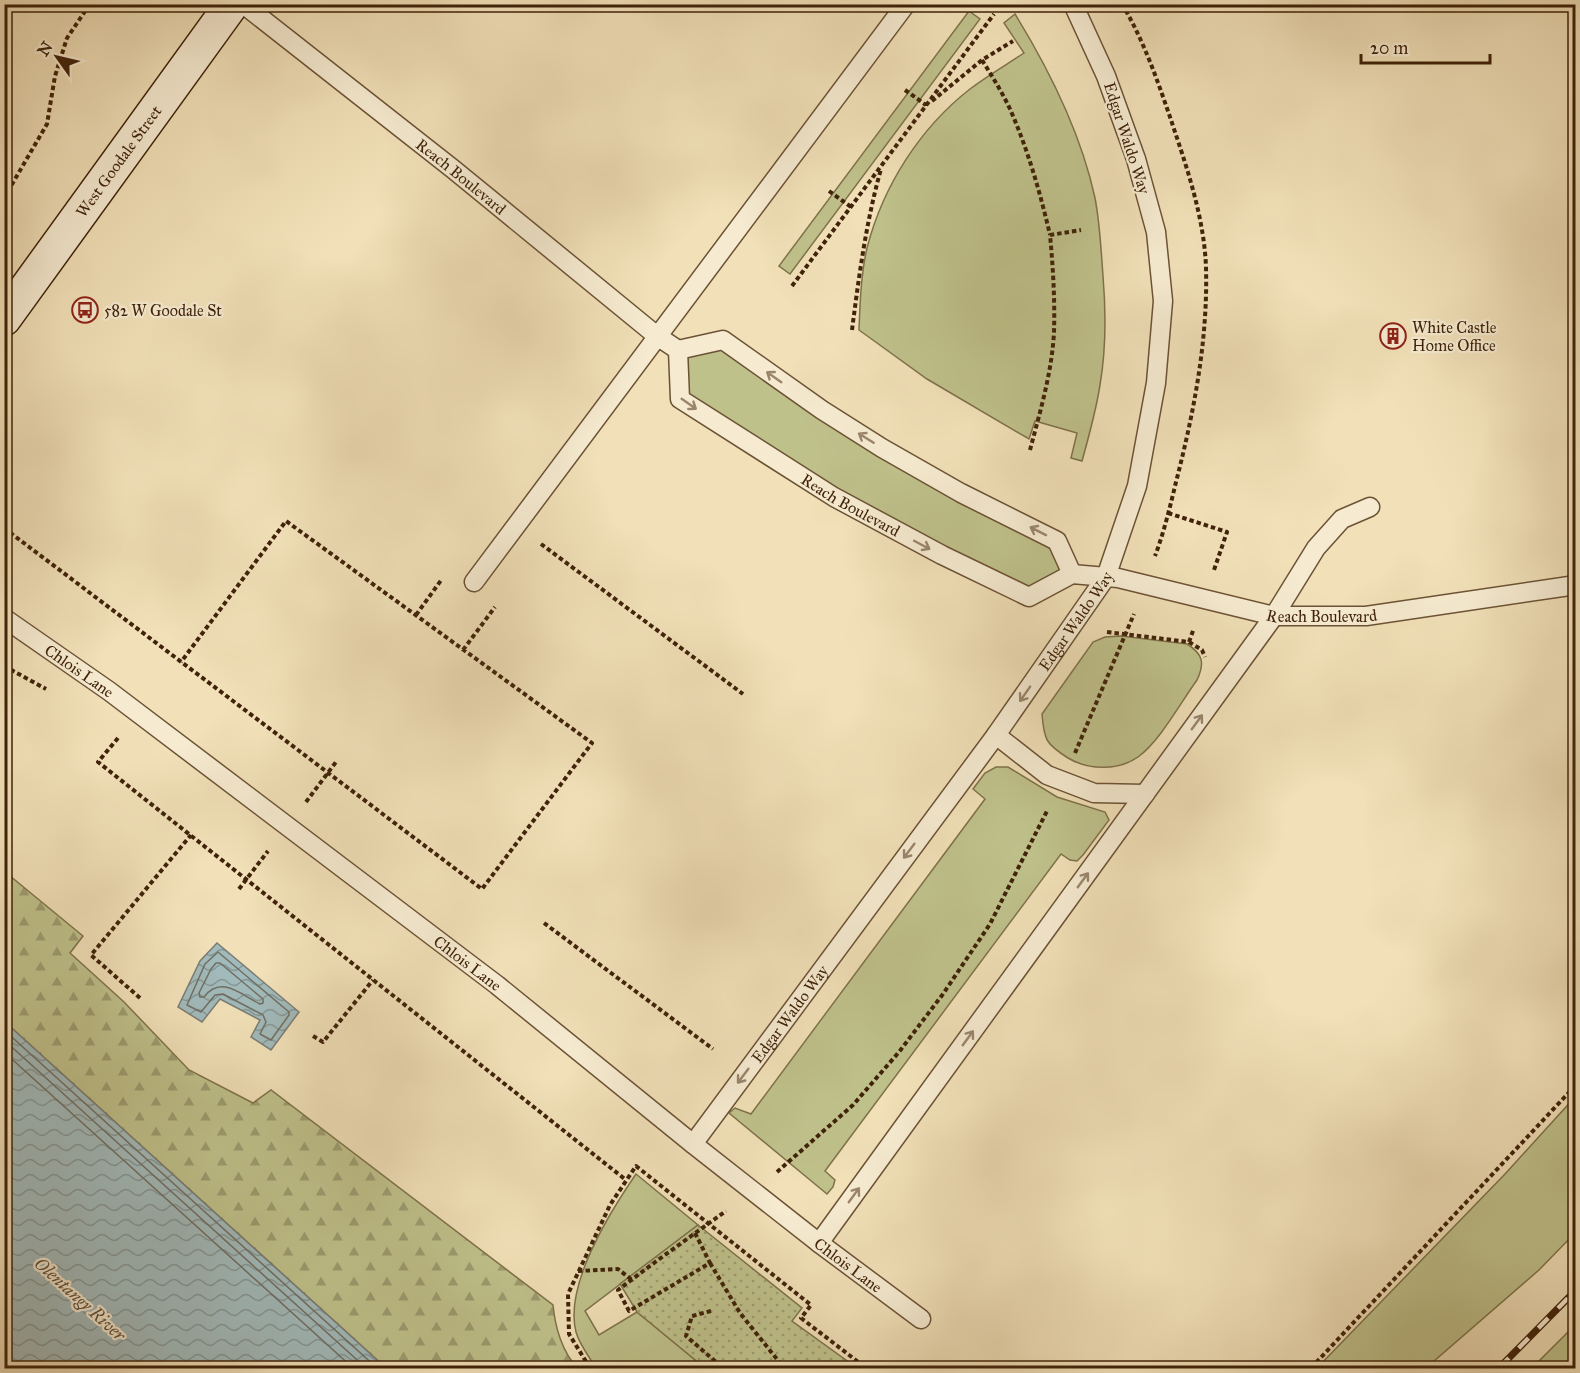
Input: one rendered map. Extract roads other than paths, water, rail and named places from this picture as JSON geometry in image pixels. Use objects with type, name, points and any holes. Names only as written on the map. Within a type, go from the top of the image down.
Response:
[{"type":"main road","name":"West Goodale Street","points":[[4,319],[232,4]]},
{"type":"lane","name":"Reach Boulevard","points":[[243,4],[453,169],[657,336],[678,350],[680,399],[834,497],[942,555],[1029,597],[1072,574],[1118,578],[1274,616],[1366,616],[1575,585]]},
{"type":"lane","points":[[474,582],[906,4]]},
{"type":"lane","name":"Edgar Waldo Way","points":[[693,1144],[996,735],[1106,577],[1137,486],[1156,383],[1163,301],[1156,232],[1136,159],[1106,76],[1073,4]]},
{"type":"lane","points":[[678,350],[723,340],[822,410],[882,448],[961,493],[1057,540],[1072,574]]},
{"type":"lane","points":[[819,1243],[1274,616],[1316,548],[1342,519],[1370,507]]},
{"type":"lane","name":"Chlois Lane","points":[[4,618],[109,691],[497,985],[819,1243],[921,1318]]},
{"type":"lane","points":[[996,735],[1047,775],[1094,793],[1145,794]]},
{"type":"water","points":[[217,943],[299,1012],[271,1050],[251,1037],[260,1020],[220,999],[202,1022],[178,1007],[200,961]]},
{"type":"water","name":"Olentangy River","points":[[5,1022],[386,1368],[5,1368]]},
{"type":"railway","points":[[1499,1368],[1576,1290]]},
{"type":"place","name":"582 W Goodale St","points":[[85,310]]},
{"type":"place","name":"White Castle Home Office","points":[[1393,336]]}]
